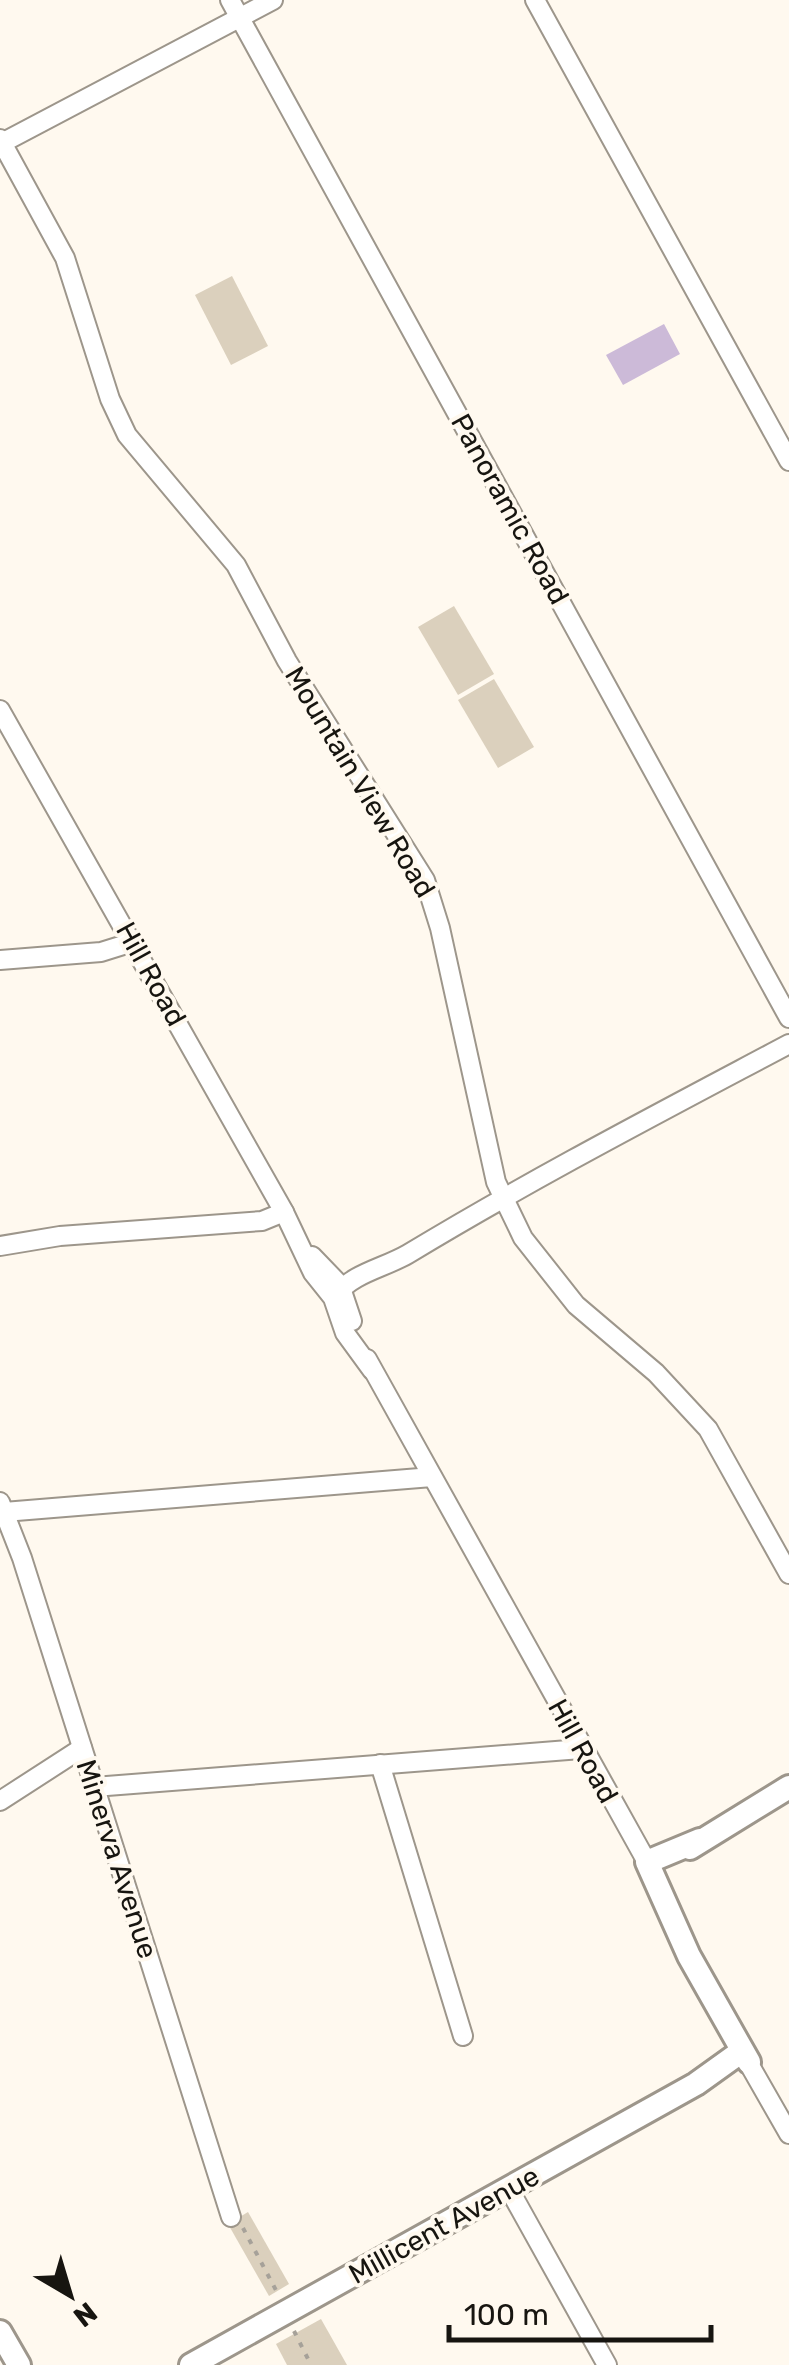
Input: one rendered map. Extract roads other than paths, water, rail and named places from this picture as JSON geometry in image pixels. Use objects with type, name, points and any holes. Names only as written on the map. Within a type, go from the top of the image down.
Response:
[{"type":"street","name":"Panoramic Road","points":[[230,0],[789,1018]]},
{"type":"street","points":[[1,142],[273,0]]},
{"type":"street","points":[[536,0],[789,461]]},
{"type":"street","name":"Mountain View Road","points":[[1,142],[65,258],[118,420],[140,452],[236,565],[296,675],[425,880],[438,918],[503,1197],[530,1250],[576,1305],[656,1373],[708,1429],[789,1574]]},
{"type":"street","name":"Hill Road","points":[[0,710],[284,1212],[313,1273],[340,1294],[345,1333],[372,1370],[651,1869],[689,1956],[789,2134]]},
{"type":"street","points":[[0,960],[101,952],[133,942]]},
{"type":"street","points":[[340,1294],[503,1197],[789,1044]]},
{"type":"street","points":[[0,1246],[60,1236],[262,1221],[284,1212]]},
{"type":"street","points":[[2,1507],[432,1477]]},
{"type":"street","name":"Minerva Avenue","points":[[2,1507],[233,2220]]},
{"type":"street","points":[[0,1801],[82,1748]]},
{"type":"street","points":[[94,1786],[581,1749]]},
{"type":"street","points":[[380,1764],[463,2036]]},
{"type":"street","points":[[651,1869],[789,1787]]},
{"type":"street","name":"Millicent Avenue","points":[[191,2365],[746,2057]]},
{"type":"street","points":[[509,2189],[607,2365]]},
{"type":"street","points":[[0,2332],[18,2365]]}]
